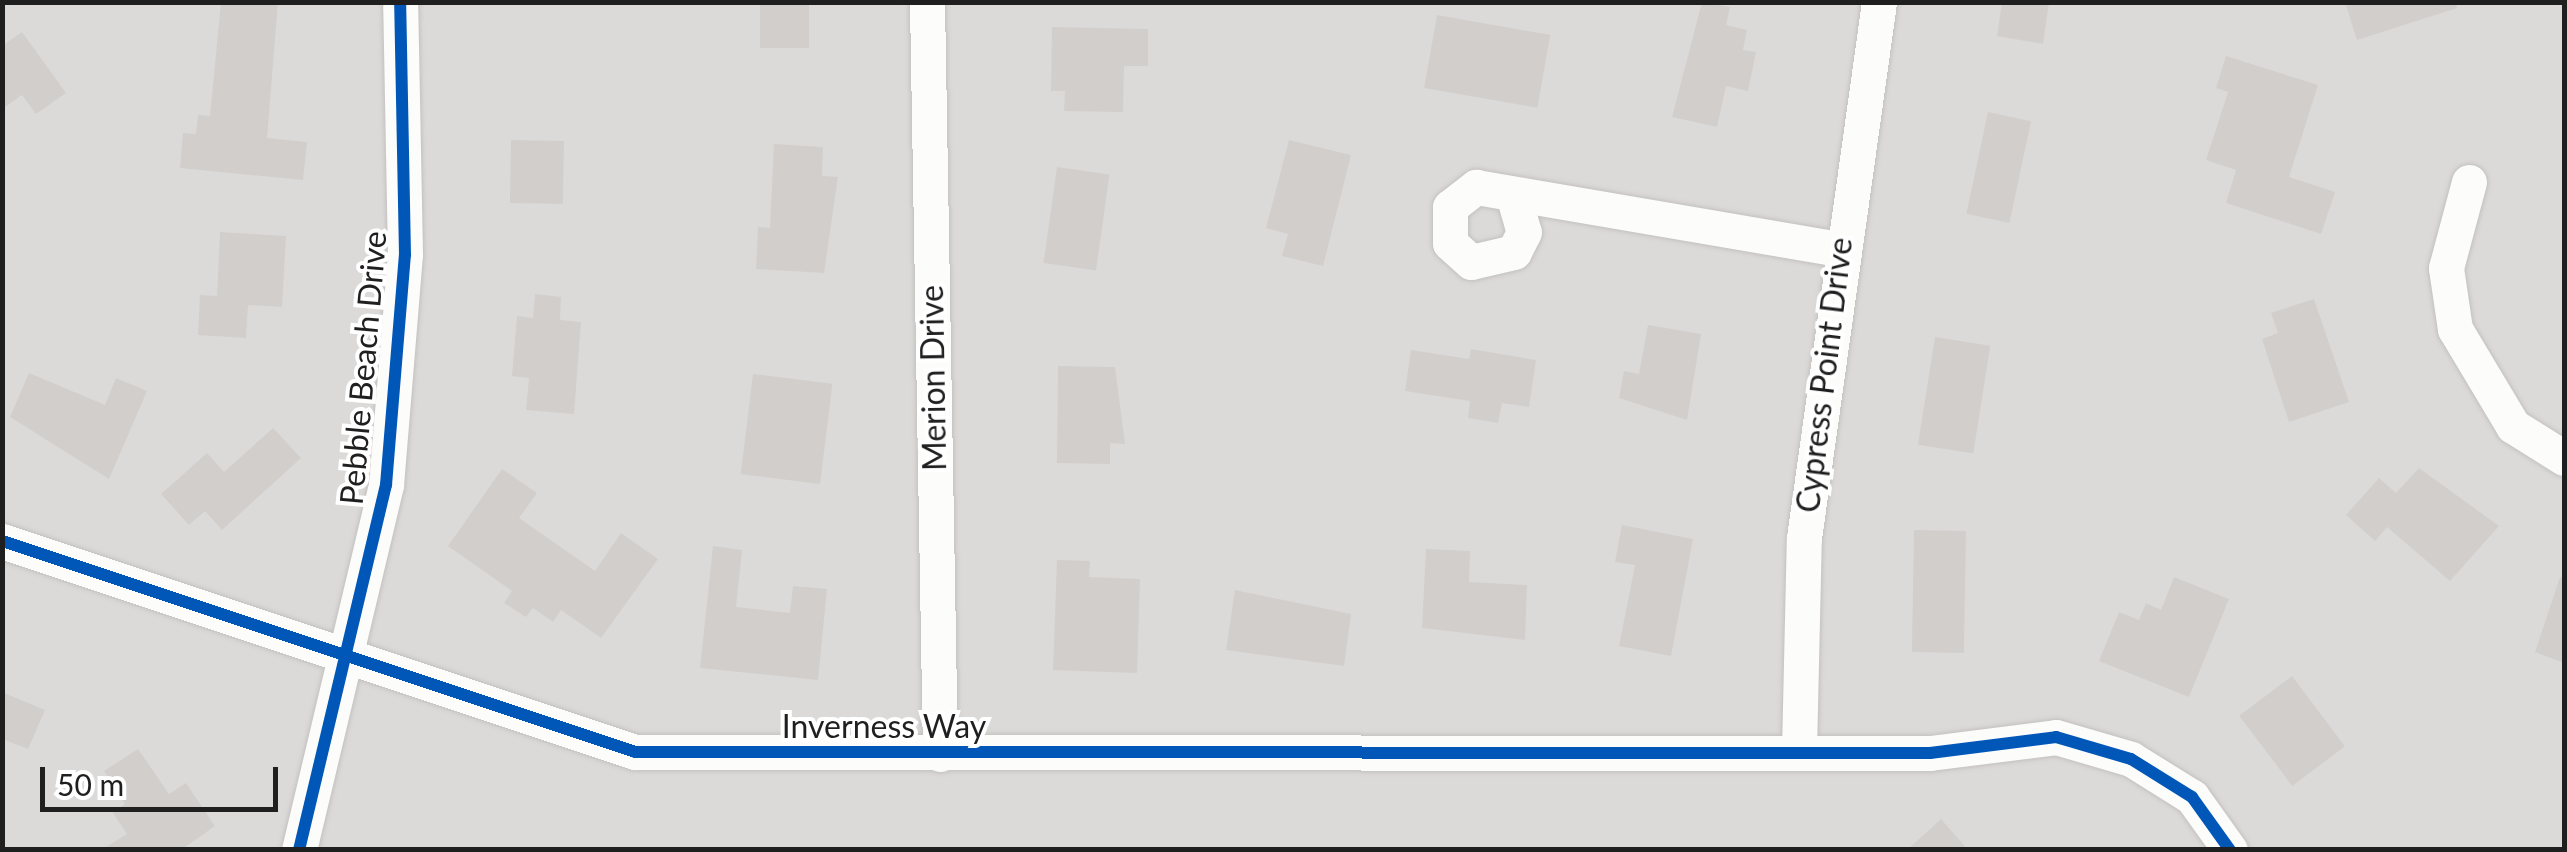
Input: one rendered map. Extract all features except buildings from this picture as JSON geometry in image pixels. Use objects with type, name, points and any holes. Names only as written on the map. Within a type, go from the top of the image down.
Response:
[{"type":"street","name":"Pebble Beach Drive","points":[[299,850],[386,485],[403,274],[400,2]]},
{"type":"street","name":"Merion Drive","points":[[926,2],[940,754]]},
{"type":"street","name":"Cypress Point Drive","points":[[1799,751],[1804,538],[1839,250],[1879,2]]},
{"type":"street","points":[[2469,182],[2446,268],[2455,329],[2514,426],[2564,458]]},
{"type":"street","points":[[1514,198],[1569,199],[1839,250]]},
{"type":"street","name":"Inverness Way","points":[[2,541],[635,752],[1930,753],[2056,737],[2131,759],[2192,796],[2230,850]]},
{"type":"shaded area","points":[[3,3],[2564,3],[2564,849],[3,849]]},
{"type":"cycle path","points":[[299,850],[386,485],[405,255],[400,2]]},
{"type":"cycle path","points":[[2,541],[635,752],[1930,753],[2056,737],[2131,759],[2192,797],[2230,850]]}]
